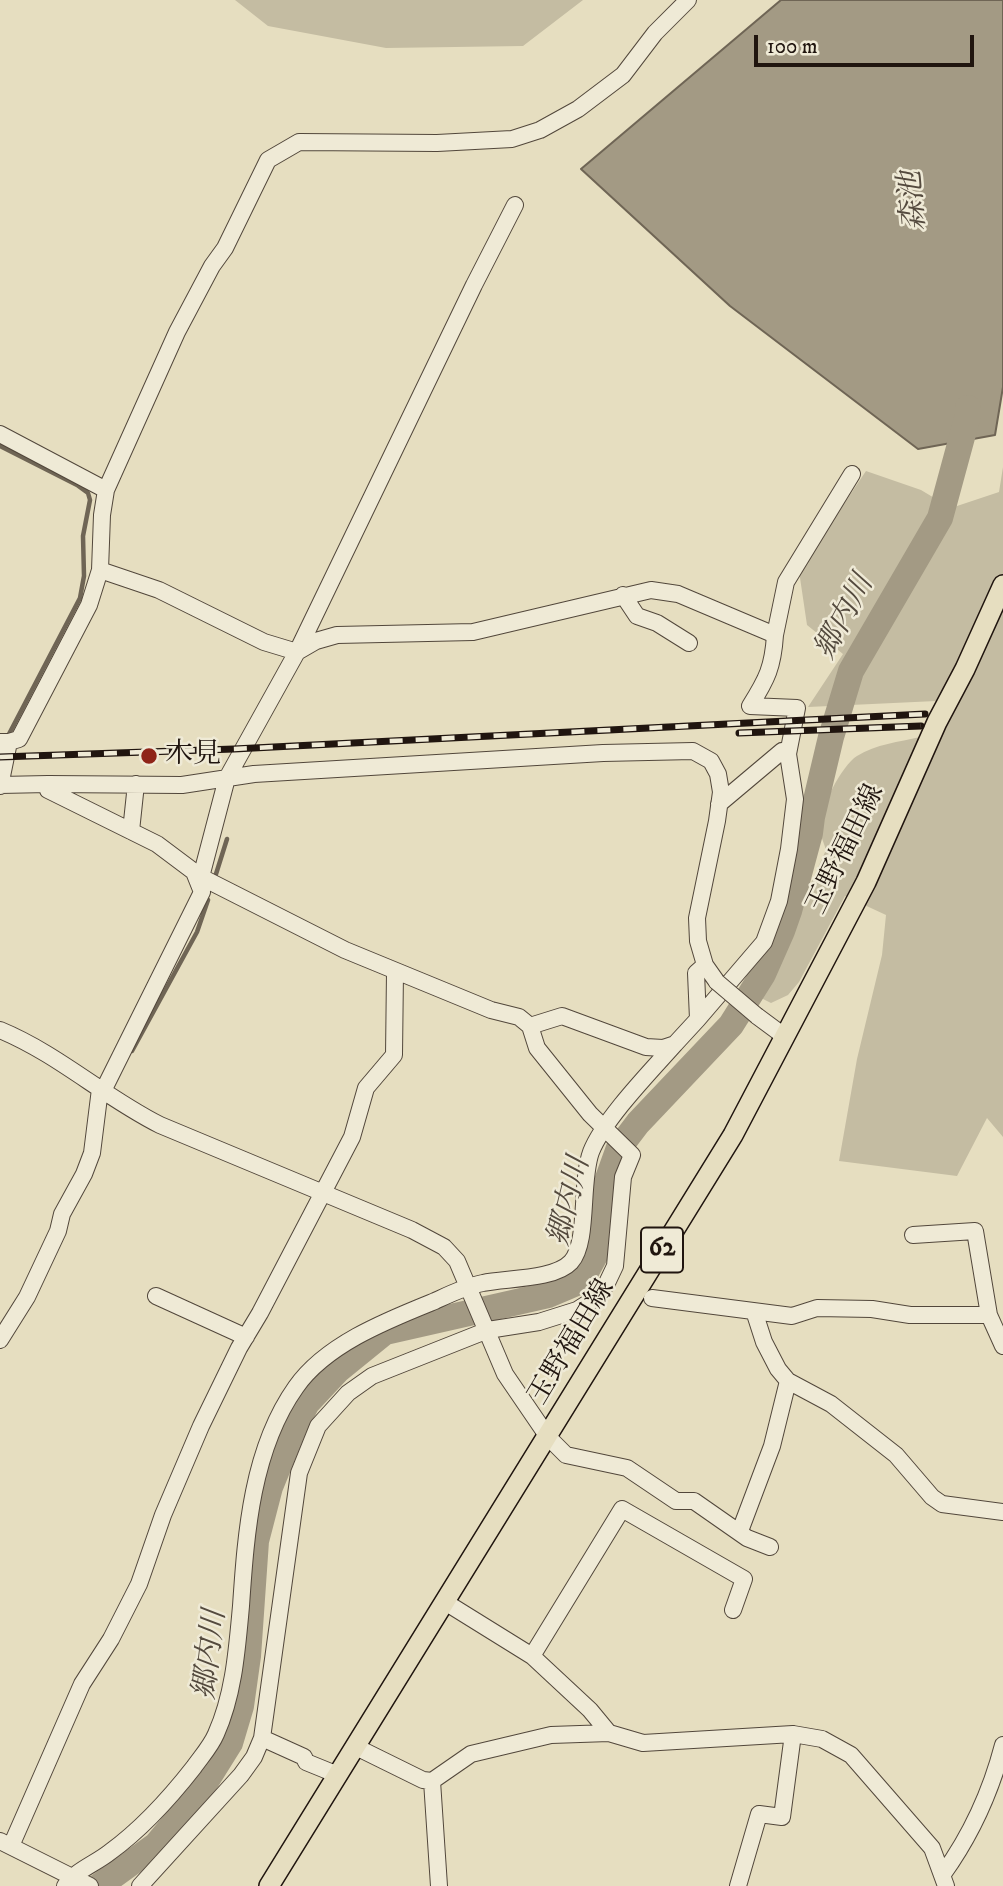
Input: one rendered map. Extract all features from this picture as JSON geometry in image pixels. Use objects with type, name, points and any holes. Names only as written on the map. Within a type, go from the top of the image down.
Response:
[{"type":"main road","name":"玉野福田線","points":[[269,1886],[733,1135],[866,882],[937,722],[965,669],[1003,585]]},
{"type":"street","points":[[688,0],[655,33],[623,75],[578,109],[540,130],[512,139],[437,143],[299,142],[268,160],[225,248],[212,266],[177,332],[106,490],[102,515],[100,570],[89,605],[19,739],[5,742],[0,786],[183,785],[254,774],[603,753],[693,751],[711,761],[718,774],[720,792],[697,918],[698,941],[705,965],[717,982],[784,1036]]},
{"type":"street","points":[[0,1340],[27,1297],[58,1231],[62,1214],[84,1174],[92,1153],[102,1090],[202,892],[198,874],[227,778],[297,652],[474,285],[516,205]]},
{"type":"street","points":[[0,434],[106,490]]},
{"type":"street","points":[[395,972],[394,1055],[366,1087],[352,1137],[201,1426],[163,1515],[139,1584],[111,1639],[82,1684],[6,1843],[77,1883],[144,1825],[181,1784],[216,1736],[229,1699],[237,1653],[246,1544],[266,1445],[297,1385],[326,1356],[387,1320],[471,1291],[482,1283],[537,1276],[557,1271],[569,1264],[580,1244],[585,1179],[591,1152],[658,1063],[764,942],[779,901],[791,840],[795,799],[788,754],[797,708],[750,706],[768,677],[786,582],[852,474]]},
{"type":"street","points":[[100,570],[159,590],[264,642],[297,652],[316,641],[337,635],[473,632],[651,590],[678,594],[775,635]]},
{"type":"street","points":[[623,595],[637,616],[657,623],[689,643]]},
{"type":"street","points":[[719,804],[782,751],[788,754]]},
{"type":"street","points":[[48,784],[48,790],[156,844],[198,874],[345,950],[491,1010],[519,1017],[530,1026],[537,1048],[590,1114],[632,1155],[623,1177],[614,1289],[577,1310],[539,1322],[486,1327],[372,1376],[348,1393],[318,1426],[299,1473],[262,1738],[254,1757],[241,1775],[140,1886]]},
{"type":"street","points":[[131,831],[136,784]]},
{"type":"street","points":[[698,1019],[696,973],[705,965]]},
{"type":"street","points":[[530,1026],[562,1016],[646,1047],[663,1048],[675,1044]]},
{"type":"street","points":[[0,1030],[61,1062],[160,1125],[323,1191],[444,1247],[457,1261],[505,1374],[548,1437],[566,1455],[627,1468],[676,1501],[694,1500],[747,1538],[770,1547]]},
{"type":"street","points":[[646,1047],[658,1063]]},
{"type":"street","points":[[913,1235],[975,1231],[989,1315],[1003,1345]]},
{"type":"street","points":[[156,1296],[246,1337]]},
{"type":"street","points":[[652,1298],[792,1316],[817,1307],[872,1309],[910,1315],[989,1315]]},
{"type":"street","points":[[754,1311],[769,1351],[788,1381],[831,1404],[896,1455],[932,1497],[942,1504],[1003,1512]]},
{"type":"street","points":[[740,1531],[772,1446],[788,1381]]},
{"type":"street","points":[[532,1656],[622,1509],[744,1579],[733,1610]]},
{"type":"street","points":[[445,1602],[532,1656],[590,1710],[609,1733]]},
{"type":"street","points":[[356,1747],[423,1780],[432,1781],[471,1754],[551,1735],[609,1733],[643,1743],[793,1734],[822,1739],[851,1755],[932,1848],[944,1880]]},
{"type":"street","points":[[738,1886],[759,1814],[782,1817],[793,1734]]},
{"type":"street","points":[[262,1738],[304,1756],[306,1762],[338,1774]]},
{"type":"street","points":[[944,1880],[978,1815],[1003,1745]]},
{"type":"street","points":[[432,1781],[439,1886]]},
{"type":"shaded area","points":[[235,0],[583,0],[523,46],[386,48],[268,26]]},
{"type":"shaded area","points":[[1003,467],[1003,1137],[987,1118],[957,1176],[839,1161],[857,1059],[882,955],[886,915],[845,896],[799,982],[788,995],[771,1003],[759,997],[826,850],[820,821],[838,778],[851,761],[864,752],[920,737],[936,701],[808,707],[843,654],[807,625],[799,571],[866,471],[921,490],[951,508],[999,492]]},
{"type":"water","name":"森池","points":[[781,0],[1003,0],[1003,387],[995,435],[918,449],[730,306],[581,169]]},
{"type":"waterway","name":"郷内川","points":[[99,1886],[156,1845],[197,1796],[230,1743],[241,1706],[248,1656],[256,1541],[270,1487],[307,1403],[337,1371],[385,1332],[548,1295],[581,1281],[597,1252],[605,1187],[619,1148],[638,1123],[731,1025],[763,974],[789,911],[810,833],[831,737],[851,671],[940,518],[968,408]]},
{"type":"waterway","points":[[0,446],[77,485],[88,493],[90,500],[83,536],[84,576],[80,598],[9,734]]},
{"type":"waterway","points":[[216,874],[227,839]]},
{"type":"waterway","points":[[132,1051],[197,932],[208,900]]},
{"type":"railway","points":[[0,757],[234,749],[925,714]]},
{"type":"railway","points":[[739,733],[921,726]]},
{"type":"place","name":"木見","points":[[149,756]]}]
